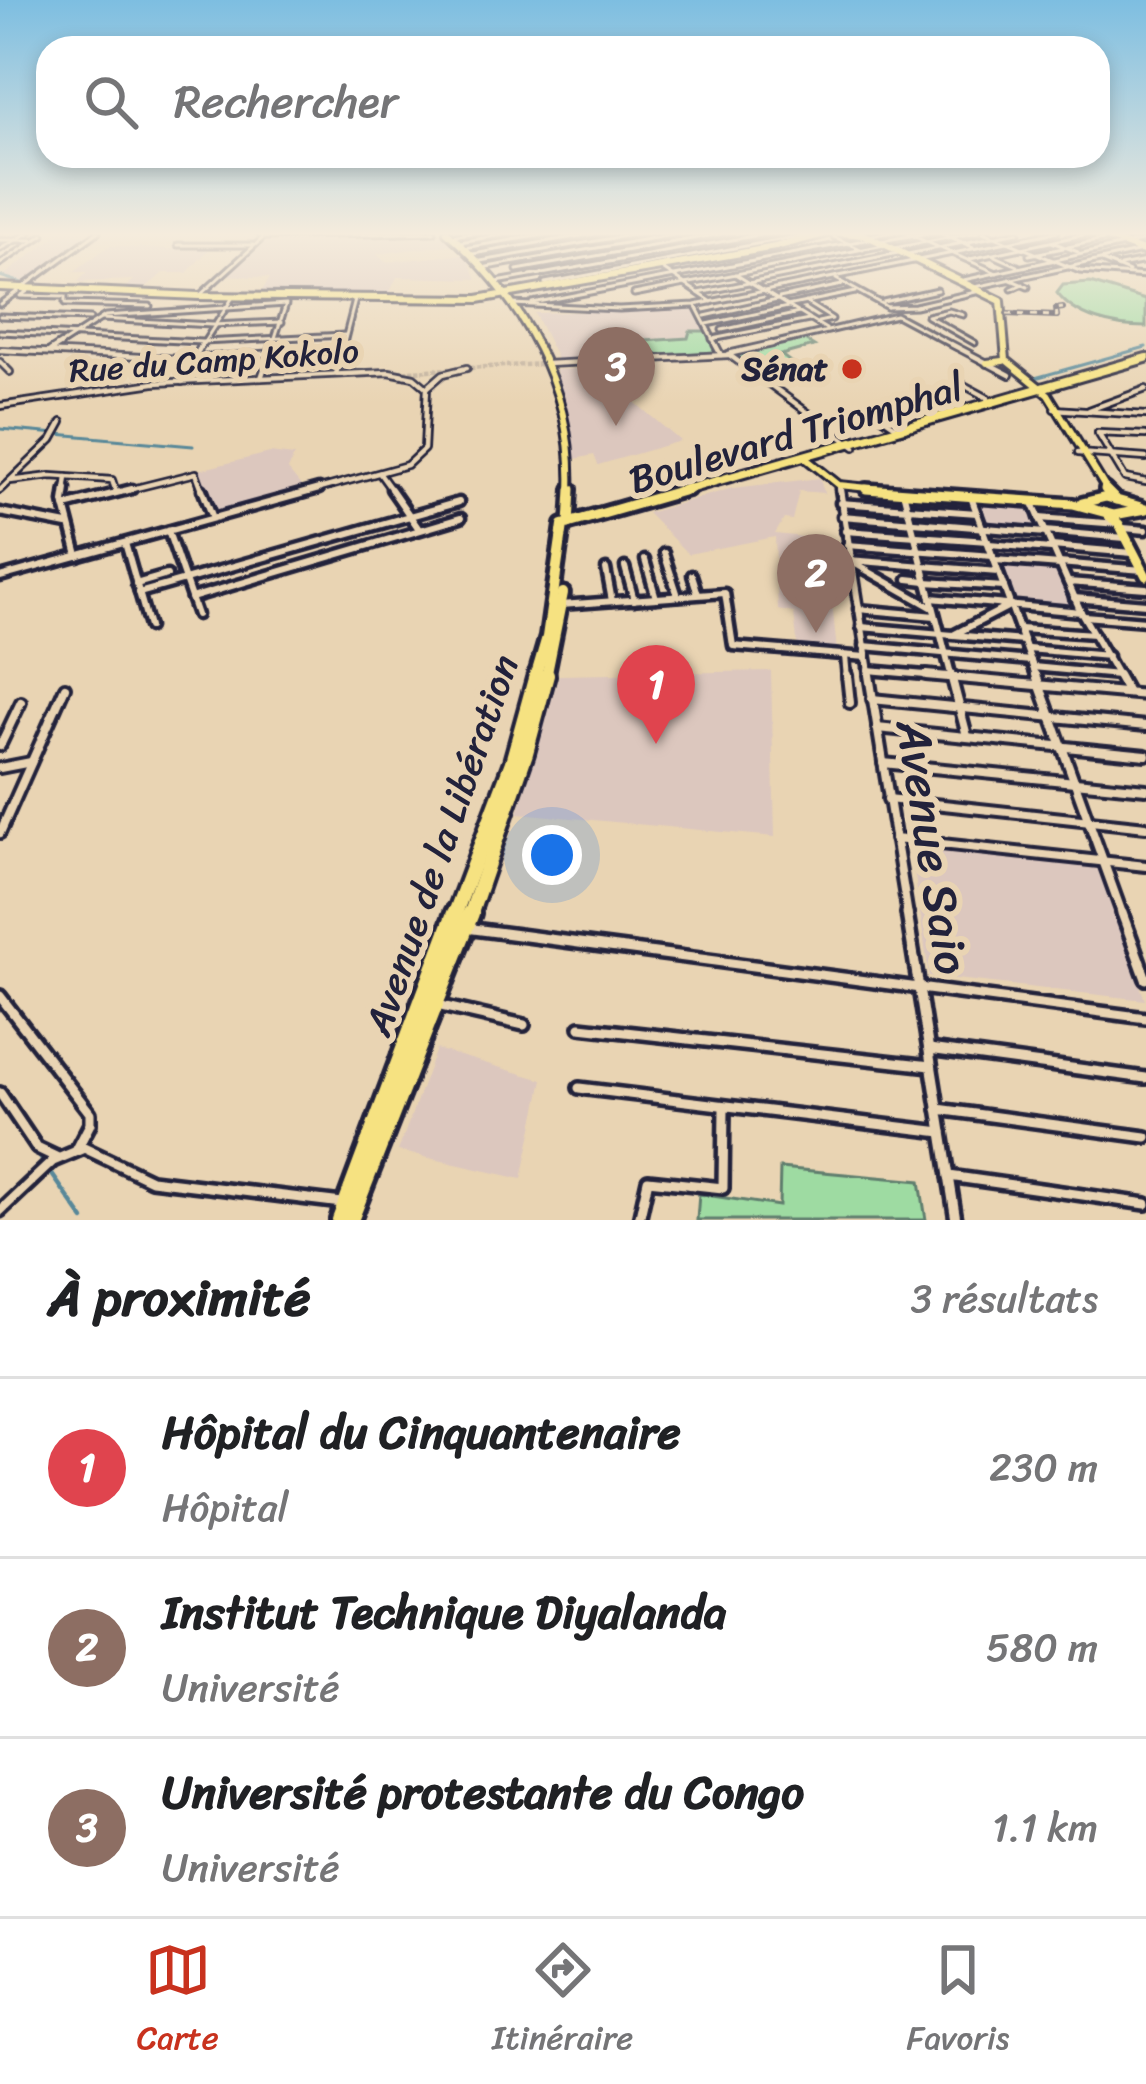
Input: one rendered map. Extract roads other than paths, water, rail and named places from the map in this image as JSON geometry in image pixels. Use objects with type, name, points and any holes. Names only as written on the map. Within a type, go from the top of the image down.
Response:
[{"type":"highway","name":"Boulevard Triomphal","points":[[567,526],[1146,360]]},
{"type":"highway","name":"Boulevard Triomphal","points":[[853,445],[1146,360]]},
{"type":"highway","points":[[567,526],[592,522]]},
{"type":"highway","name":"Avenue de la Libération","points":[[348,1212],[433,1004],[534,721],[561,604],[567,526]]},
{"type":"highway","name":"Avenue de la Libération","points":[[348,1212],[512,762],[543,657],[567,526]]},
{"type":"main road","points":[[21,289],[512,300],[539,289]]},
{"type":"main road","name":"Avenue de la Libération","points":[[504,289],[546,364],[565,433],[567,526]]},
{"type":"main road","points":[[978,289],[1004,305],[1011,368]]},
{"type":"main road","name":"Avenue de la Libération","points":[[512,300],[536,346],[553,398],[567,526]]},
{"type":"main road","points":[[990,365],[1011,368],[1040,389],[1096,482],[1127,513],[1125,538]]},
{"type":"main road","points":[[806,459],[839,485],[1073,504],[1127,513],[1146,509]]},
{"type":"main road","points":[[1096,482],[1095,499],[1144,571]]},
{"type":"main road","points":[[1073,504],[1118,500],[1146,509]]},
{"type":"street","points":[[0,304],[21,289],[28,291],[21,297],[67,297],[61,312]]},
{"type":"street","points":[[199,296],[207,289]]},
{"type":"street","points":[[530,304],[609,289]]},
{"type":"street","points":[[628,289],[655,308]]},
{"type":"street","points":[[634,294],[660,289]]},
{"type":"street","points":[[693,289],[712,302]]},
{"type":"street","points":[[699,293],[719,289]]},
{"type":"street","points":[[759,289],[827,330]]},
{"type":"street","points":[[512,300],[655,308],[774,289]]},
{"type":"street","points":[[703,313],[825,289]]},
{"type":"street","points":[[854,289],[990,365],[1011,368]]},
{"type":"street","points":[[887,307],[915,306],[978,289]]},
{"type":"street","points":[[880,302],[938,290]]},
{"type":"street","points":[[707,324],[858,291]]},
{"type":"street","points":[[182,382],[212,325],[233,297]]},
{"type":"street","points":[[336,374],[355,300]]},
{"type":"street","points":[[712,339],[832,319],[805,302]]},
{"type":"street","points":[[65,304],[150,306]]},
{"type":"street","points":[[46,352],[95,319],[286,304],[261,378]]},
{"type":"street","points":[[695,304],[724,355],[853,445]]},
{"type":"street","points":[[703,313],[717,309]]},
{"type":"street","points":[[963,315],[949,311],[927,316],[975,343]]},
{"type":"street","points":[[722,330],[799,313]]},
{"type":"street","points":[[546,364],[724,355],[896,315]]},
{"type":"street","points":[[0,316],[212,325],[282,322]]},
{"type":"street","points":[[0,331],[206,342],[345,335]]},
{"type":"street","points":[[947,342],[966,338]]},
{"type":"street","points":[[0,350],[194,358],[342,349]]},
{"type":"street","points":[[0,362],[10,372]]},
{"type":"street","points":[[0,578],[407,465],[423,452],[427,388],[443,374],[467,368]]},
{"type":"street","name":"Rue du Camp Kokolo","points":[[0,406],[182,382],[336,374],[397,373],[427,388]]},
{"type":"street","points":[[962,384],[988,398]]},
{"type":"street","points":[[1085,411],[1146,389]]},
{"type":"street","points":[[868,408],[900,429]]},
{"type":"street","points":[[1055,409],[1146,415]]},
{"type":"street","points":[[0,490],[52,440],[62,422]]},
{"type":"street","points":[[1146,436],[1098,433],[1127,479],[1146,482]]},
{"type":"street","points":[[1080,453],[1146,458]]},
{"type":"street","points":[[64,506],[196,473],[213,518]]},
{"type":"street","points":[[380,474],[420,530]]},
{"type":"street","points":[[67,477],[64,506],[78,556]]},
{"type":"street","points":[[10,481],[112,480],[116,492]]},
{"type":"street","name":"Avenue Saio","points":[[839,485],[956,1220]]},
{"type":"street","points":[[902,491],[967,736]]},
{"type":"street","points":[[971,497],[1146,980]]},
{"type":"street","points":[[1032,501],[1074,598],[1128,693]]},
{"type":"street","points":[[137,589],[185,580],[459,502]]},
{"type":"street","points":[[840,503],[977,513]]},
{"type":"street","points":[[0,512],[68,525]]},
{"type":"street","points":[[842,516],[1125,538]]},
{"type":"street","points":[[191,598],[461,518]]},
{"type":"street","points":[[1040,518],[1125,538],[1146,548]]},
{"type":"street","points":[[844,531],[1053,548],[1125,538],[1146,530]]},
{"type":"street","points":[[168,531],[197,615]]},
{"type":"street","points":[[124,543],[149,627]]},
{"type":"street","points":[[847,544],[1144,571]]},
{"type":"street","points":[[664,553],[678,596]]},
{"type":"street","points":[[645,560],[656,598]]},
{"type":"street","points":[[849,560],[998,572]]},
{"type":"street","points":[[849,560],[934,612]]},
{"type":"street","points":[[626,567],[634,599]]},
{"type":"street","points":[[606,569],[612,601]]},
{"type":"street","points":[[692,574],[698,594]]},
{"type":"street","points":[[137,589],[167,575]]},
{"type":"street","points":[[908,580],[1004,587]]},
{"type":"street","points":[[1068,581],[1146,588]]},
{"type":"street","points":[[561,604],[727,595],[733,646],[844,656],[946,653],[1118,675]]},
{"type":"street","points":[[931,598],[1146,621]]},
{"type":"street","points":[[1074,598],[1146,604]]},
{"type":"street","points":[[952,635],[1010,605]]},
{"type":"street","points":[[858,609],[934,612]]},
{"type":"street","points":[[861,627],[1108,656]]},
{"type":"street","points":[[1019,629],[1094,634]]},
{"type":"street","points":[[844,656],[850,703]]},
{"type":"street","points":[[868,670],[1146,694]]},
{"type":"street","points":[[0,833],[65,687]]},
{"type":"street","points":[[872,699],[1144,728]]},
{"type":"street","points":[[0,746],[21,702]]},
{"type":"street","points":[[877,728],[1146,755]]},
{"type":"street","points":[[0,768],[31,762]]},
{"type":"street","points":[[883,763],[1146,790]]},
{"type":"street","points":[[889,799],[1146,827]]},
{"type":"street","points":[[895,838],[1146,866]]},
{"type":"street","points":[[462,927],[1146,1018]]},
{"type":"street","points":[[0,996],[90,1113],[90,1124],[77,1149]]},
{"type":"street","points":[[433,1004],[524,1025]]},
{"type":"street","points":[[580,1028],[932,1066]]},
{"type":"street","points":[[929,1049],[1146,1078]]},
{"type":"street","points":[[579,1088],[942,1132]]},
{"type":"street","points":[[0,1093],[37,1148],[57,1159]]},
{"type":"street","points":[[639,1220],[648,1180],[723,1188],[724,1108]]},
{"type":"street","points":[[938,1109],[1146,1137]]},
{"type":"street","points":[[0,1211],[34,1177],[77,1149],[96,1152],[151,1180],[348,1212]]},
{"type":"street","points":[[949,1176],[1146,1204]]},
{"type":"waterway","points":[[1035,378],[1146,347]]},
{"type":"waterway","points":[[0,429],[193,446]]},
{"type":"waterway","points":[[37,1153],[84,1220]]},
{"type":"tunnel","points":[[392,372],[544,364]]},
{"type":"railway","points":[[1007,314],[1057,316],[1056,309],[1063,308]]},
{"type":"place","name":"Sénat","points":[[852,369]]},
{"type":"place","name":"Université protestante du Congo","points":[[616,426]]},
{"type":"place","name":"Institut Technique Diyalanda","points":[[816,633]]},
{"type":"place","name":"Hôpital du Cinquantenaire","points":[[656,744]]}]
